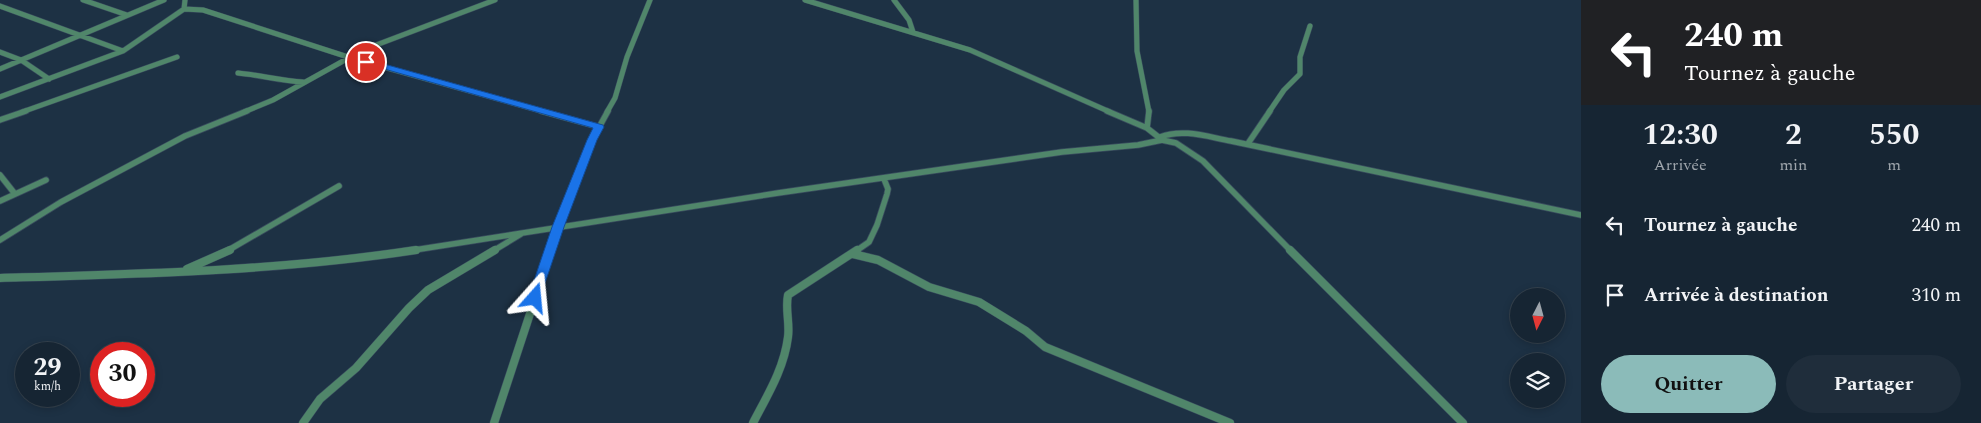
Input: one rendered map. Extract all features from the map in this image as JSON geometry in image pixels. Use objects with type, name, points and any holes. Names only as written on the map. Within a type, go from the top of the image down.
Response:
[{"type":"street","points":[[83,0],[127,15]]},
{"type":"street","points":[[0,68],[164,0]]},
{"type":"street","points":[[184,9],[186,0]]},
{"type":"street","points":[[0,240],[61,202],[150,153],[213,124],[253,110],[348,57],[496,0]]},
{"type":"street","points":[[494,423],[558,227],[592,140],[615,98],[627,57],[650,0]]},
{"type":"street","points":[[805,0],[970,50],[1147,128],[1161,138],[1176,142],[1203,161],[1438,400],[1463,423]]},
{"type":"street","points":[[894,0],[909,20],[913,32]]},
{"type":"street","points":[[1136,0],[1138,12],[1137,52],[1150,117],[1147,128]]},
{"type":"street","points":[[0,6],[123,52]]},
{"type":"street","points":[[0,97],[123,52],[184,9],[203,10],[348,57],[599,127]]},
{"type":"street","points":[[1249,142],[1284,90],[1300,74],[1300,57],[1310,26]]},
{"type":"street","points":[[0,52],[21,60],[49,79]]},
{"type":"street","points":[[0,120],[177,57]]},
{"type":"street","points":[[238,73],[259,75],[282,81],[304,82]]},
{"type":"street","points":[[0,278],[290,265],[377,255],[1062,152],[1138,145],[1161,138],[1170,132],[1249,142],[1522,204],[1581,215]]},
{"type":"street","points":[[0,175],[15,194]]},
{"type":"street","points":[[753,423],[771,390],[785,352],[789,336],[788,295],[869,242],[876,233],[888,189],[884,179]]},
{"type":"street","points":[[0,201],[46,180]]},
{"type":"street","points":[[183,271],[238,246],[339,186]]},
{"type":"street","points":[[303,423],[320,399],[356,368],[408,308],[428,290],[524,232]]},
{"type":"street","points":[[853,254],[878,260],[929,286],[979,302],[1026,330],[1046,347],[1230,423]]},
{"type":"route","points":[[366,62],[599,127],[592,140],[558,227],[535,298]]}]
